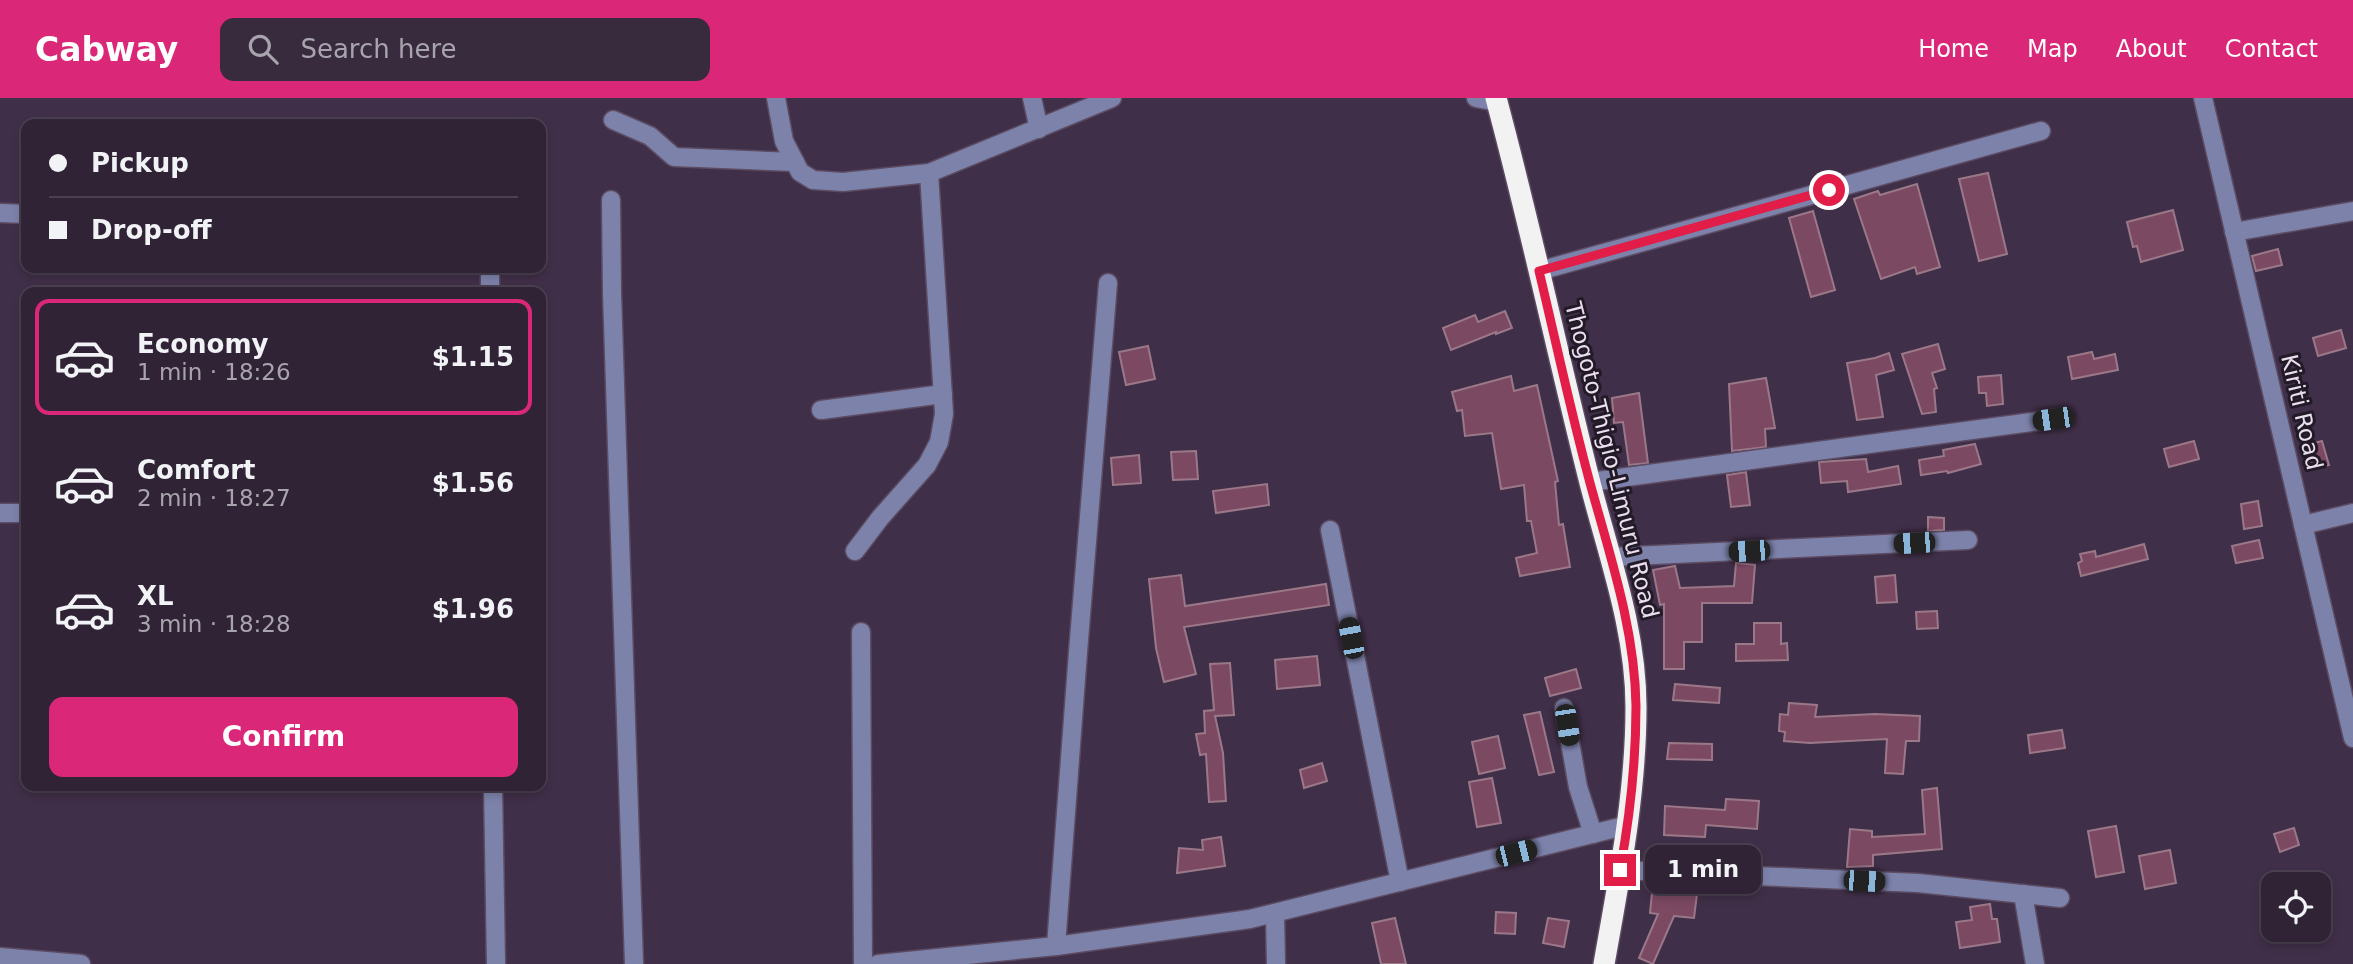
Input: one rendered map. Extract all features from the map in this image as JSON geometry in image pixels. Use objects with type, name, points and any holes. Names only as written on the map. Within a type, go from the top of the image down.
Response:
[{"type":"highway","name":"Thogoto-Thigio-Limuru Road","points":[[1490,99],[1539,271],[1590,482],[1624,603],[1636,704],[1634,767],[1628,825],[1604,964]]},
{"type":"street","points":[[776,98],[784,141],[800,172],[813,180],[843,182],[929,173],[1112,98]]},
{"type":"street","points":[[1032,98],[1039,129]]},
{"type":"street","name":"Kiriti Road","points":[[2203,98],[2353,738]]},
{"type":"street","points":[[613,120],[650,136],[674,157],[795,162]]},
{"type":"street","points":[[1539,271],[2041,131]]},
{"type":"street","points":[[855,551],[927,465],[939,442],[944,414],[929,173]]},
{"type":"street","points":[[611,200],[634,964]]},
{"type":"street","points":[[2234,232],[2353,211]]},
{"type":"street","points":[[0,213],[21,214]]},
{"type":"street","points":[[1056,946],[1108,283]]},
{"type":"street","points":[[821,410],[943,394]]},
{"type":"street","points":[[1590,482],[2053,419]]},
{"type":"street","points":[[0,513],[21,513]]},
{"type":"street","points":[[2303,525],[2353,513]]},
{"type":"street","points":[[1330,530],[1400,882]]},
{"type":"street","points":[[1612,557],[1968,540]]},
{"type":"street","points":[[861,632],[863,964]]},
{"type":"street","points":[[1564,708],[1578,787],[1593,834]]},
{"type":"street","points":[[493,791],[496,964]]},
{"type":"street","points":[[878,964],[1056,946],[1250,919],[1628,825]]},
{"type":"street","points":[[1620,870],[1918,883],[2060,898]]},
{"type":"street","points":[[2023,894],[2035,964]]},
{"type":"street","points":[[1275,914],[1276,964]]},
{"type":"street","points":[[0,957],[81,964]]},
{"type":"building","points":[[1988,173],[2007,254],[1979,261],[1959,179]]},
{"type":"building","points":[[1917,184],[1940,267],[1917,274],[1915,267],[1881,279],[1854,199],[1878,191],[1880,195]]},
{"type":"building","points":[[2173,210],[2183,250],[2141,262],[2137,246],[2133,247],[2127,222]]},
{"type":"building","points":[[1813,211],[1835,290],[1811,297],[1789,218]]},
{"type":"building","points":[[2278,249],[2282,265],[2256,271],[2252,256]]},
{"type":"building","points":[[1505,311],[1512,328],[1451,350],[1443,328],[1475,315],[1478,322]]},
{"type":"building","points":[[2341,330],[2346,348],[2318,356],[2313,338]]},
{"type":"building","points":[[1938,344],[1945,369],[1932,373],[1937,388],[1934,389],[1936,412],[1922,414],[1902,354]]},
{"type":"building","points":[[1148,346],[1155,379],[1126,385],[1119,352]]},
{"type":"building","points":[[2092,352],[2094,359],[2115,354],[2118,370],[2072,379],[2068,357]]},
{"type":"building","points":[[1889,353],[1894,370],[1876,375],[1883,417],[1857,420],[1847,363]]},
{"type":"building","points":[[2001,375],[2003,404],[1987,406],[1986,393],[1979,393],[1978,377]]},
{"type":"building","points":[[1511,376],[1514,391],[1537,385],[1558,481],[1555,482],[1559,525],[1563,524],[1570,567],[1520,576],[1516,558],[1537,553],[1531,521],[1527,521],[1524,485],[1501,489],[1492,433],[1465,436],[1462,410],[1457,411],[1452,392]]},
{"type":"building","points":[[1766,378],[1775,428],[1765,429],[1766,447],[1732,451],[1729,384]]},
{"type":"building","points":[[1639,393],[1648,463],[1629,465],[1623,422],[1614,423],[1612,398]]},
{"type":"building","points":[[2194,441],[2199,459],[2169,467],[2164,449]]},
{"type":"building","points":[[2322,441],[2329,465],[2310,470],[2303,446]]},
{"type":"building","points":[[1975,444],[1981,464],[1948,473],[1921,475],[1919,460],[1944,456],[1943,450]]},
{"type":"building","points":[[1196,451],[1198,479],[1173,480],[1171,452]]},
{"type":"building","points":[[1139,455],[1141,483],[1113,485],[1111,458]]},
{"type":"building","points":[[1866,459],[1868,472],[1898,466],[1901,484],[1848,492],[1847,481],[1821,483],[1819,462]]},
{"type":"building","points":[[1746,472],[1750,505],[1731,507],[1727,475]]},
{"type":"building","points":[[1267,484],[1269,505],[1216,513],[1213,491]]},
{"type":"building","points":[[2258,501],[2262,526],[2244,529],[2241,504]]},
{"type":"building","points":[[1928,517],[1944,518],[1944,530],[1928,531]]},
{"type":"building","points":[[2259,540],[2263,558],[2236,563],[2232,546]]},
{"type":"building","points":[[2144,544],[2148,559],[2081,576],[2078,563],[2082,561],[2080,554],[2095,551],[2096,557]]},
{"type":"building","points":[[1736,563],[1755,565],[1752,603],[1702,603],[1702,642],[1684,642],[1684,669],[1664,669],[1664,604],[1660,605],[1653,570],[1675,566],[1680,588],[1734,586]]},
{"type":"building","points":[[1181,575],[1185,606],[1326,584],[1329,605],[1184,627],[1196,674],[1164,682],[1156,648],[1149,579]]},
{"type":"building","points":[[1895,575],[1897,602],[1877,603],[1875,577]]},
{"type":"building","points":[[1937,611],[1938,628],[1917,629],[1916,612]]},
{"type":"building","points":[[1754,623],[1781,623],[1781,644],[1787,643],[1788,660],[1736,661],[1736,644],[1754,644]]},
{"type":"building","points":[[1317,656],[1320,685],[1277,689],[1275,660]]},
{"type":"building","points":[[1230,663],[1234,715],[1215,716],[1223,753],[1226,801],[1209,802],[1206,754],[1200,755],[1196,734],[1205,733],[1204,711],[1214,710],[1210,664]]},
{"type":"building","points":[[1576,669],[1581,688],[1550,696],[1545,678]]},
{"type":"building","points":[[1675,684],[1720,688],[1719,703],[1673,700]]},
{"type":"building","points":[[1789,703],[1817,705],[1815,717],[1875,714],[1920,716],[1919,741],[1906,741],[1903,774],[1885,773],[1887,739],[1810,743],[1784,741],[1785,732],[1779,731],[1780,714],[1788,715]]},
{"type":"building","points":[[1540,712],[1554,772],[1539,775],[1524,715]]},
{"type":"building","points":[[2062,730],[2065,748],[2030,753],[2028,735]]},
{"type":"building","points":[[1498,736],[1505,768],[1479,774],[1472,742]]},
{"type":"building","points":[[1669,743],[1712,744],[1712,760],[1667,759]]},
{"type":"building","points":[[1322,763],[1327,781],[1304,788],[1300,770]]},
{"type":"building","points":[[1492,778],[1501,823],[1477,827],[1469,782]]},
{"type":"building","points":[[1937,788],[1942,849],[1873,855],[1873,866],[1847,867],[1850,829],[1872,831],[1872,837],[1925,834],[1922,790]]},
{"type":"building","points":[[1726,799],[1759,801],[1757,829],[1706,825],[1705,837],[1664,835],[1665,806],[1725,810]]},
{"type":"building","points":[[2116,826],[2124,872],[2096,877],[2088,831]]},
{"type":"building","points":[[2294,828],[2299,845],[2280,852],[2274,834]]},
{"type":"building","points":[[1221,837],[1225,866],[1177,873],[1179,848],[1203,850],[1202,840]]},
{"type":"building","points":[[2170,850],[2176,883],[2145,889],[2139,856]]},
{"type":"building","points":[[1653,883],[1698,886],[1694,918],[1674,916],[1653,964],[1639,958],[1658,914],[1650,913]]},
{"type":"building","points":[[1990,904],[1992,919],[1997,919],[2000,942],[1960,948],[1956,922],[1972,920],[1970,907]]},
{"type":"building","points":[[1496,912],[1516,913],[1515,934],[1495,933]]},
{"type":"building","points":[[1395,918],[1406,964],[1381,964],[1372,923]]},
{"type":"building","points":[[1548,918],[1569,921],[1564,947],[1543,943]]},
{"type":"route","points":[[1620,870],[1634,767],[1636,704],[1631,653],[1624,603],[1590,482],[1539,271],[1829,190]]}]
